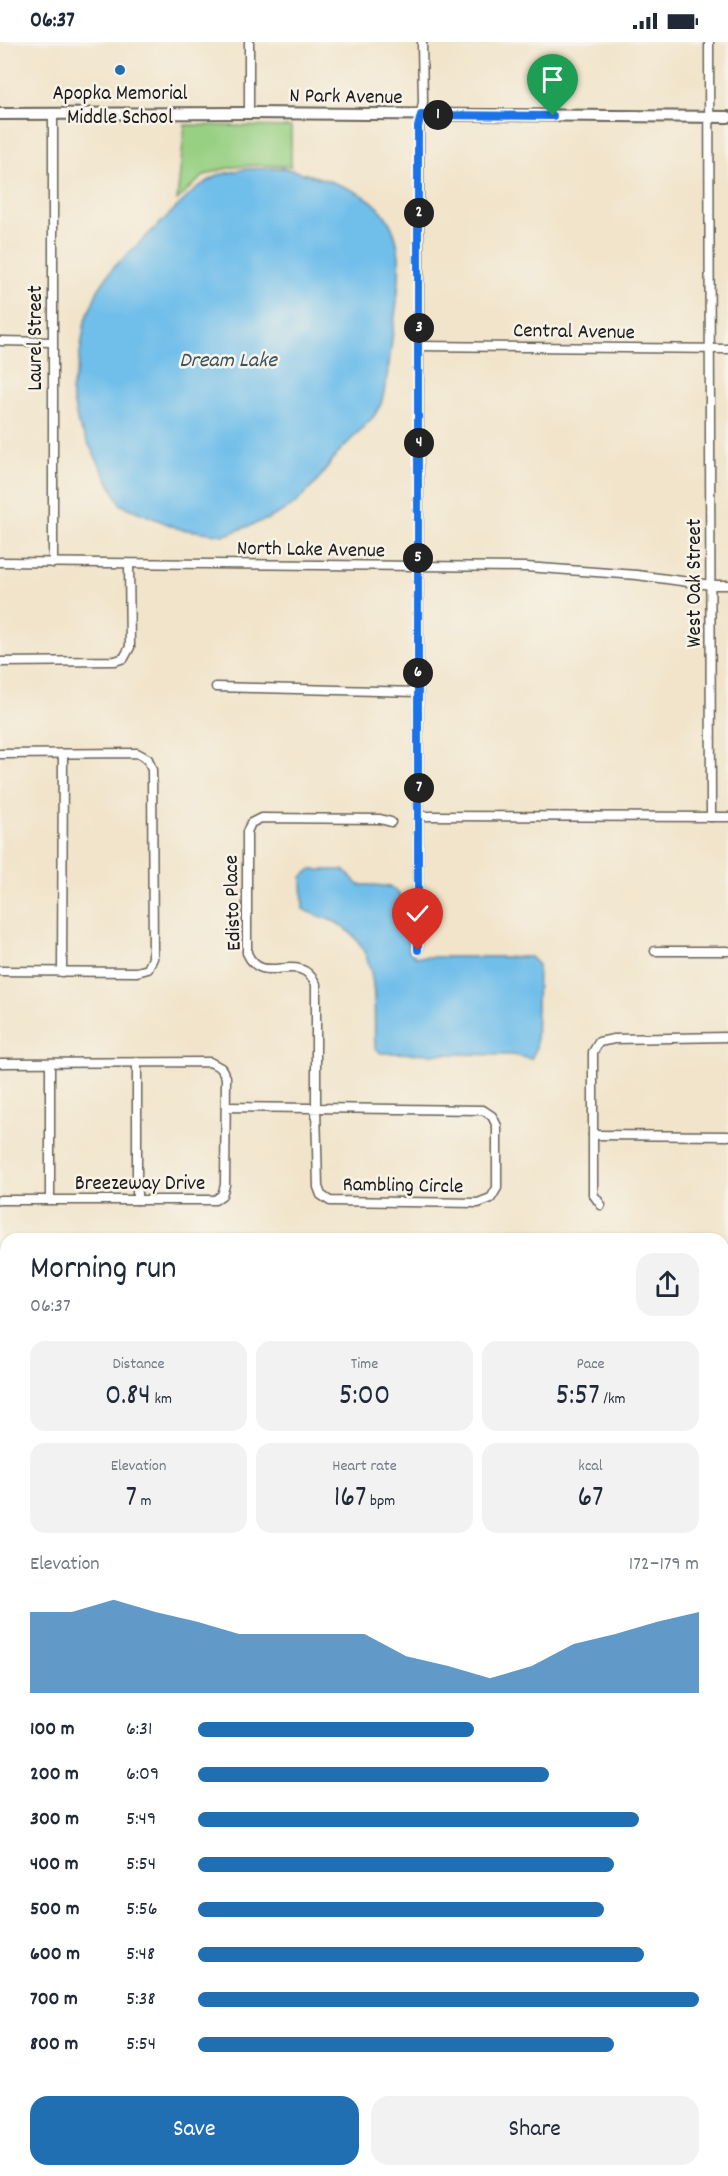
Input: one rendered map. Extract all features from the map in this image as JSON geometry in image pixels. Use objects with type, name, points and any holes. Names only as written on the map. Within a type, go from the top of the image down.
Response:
[{"type":"main road","name":"N Park Avenue","points":[[0,114],[249,113],[728,117]]},
{"type":"street","points":[[249,42],[249,113]]},
{"type":"street","points":[[418,950],[418,127],[423,102],[422,42]]},
{"type":"street","name":"West Oak Street","points":[[709,42],[711,818]]},
{"type":"street","name":"Laurel Street","points":[[53,113],[53,563]]},
{"type":"street","points":[[0,341],[52,342]]},
{"type":"street","name":"Central Avenue","points":[[419,346],[728,349]]},
{"type":"street","name":"North Lake Avenue","points":[[0,562],[526,567],[637,575],[711,585],[728,585]]},
{"type":"street","points":[[0,662],[115,662],[124,658],[130,647],[129,564]]},
{"type":"street","points":[[216,687],[418,692]]},
{"type":"street","points":[[0,754],[137,753],[148,759],[152,770],[153,935],[153,958],[148,969],[137,972],[0,971]]},
{"type":"street","points":[[62,972],[63,754]]},
{"type":"street","points":[[419,816],[728,818]]},
{"type":"street","name":"Edisto Place","points":[[316,1108],[316,984],[311,973],[301,968],[263,969],[252,963],[248,953],[247,832],[251,823],[261,818],[380,819],[391,822]]},
{"type":"street","points":[[655,951],[728,951]]},
{"type":"street","points":[[601,1204],[593,1194],[593,1052],[599,1042],[614,1039],[728,1037]]},
{"type":"street","points":[[0,1063],[137,1062],[137,1200]]},
{"type":"street","name":"Breezeway Drive","points":[[0,1200],[215,1200],[222,1195],[225,1185],[226,1077],[221,1068],[210,1062],[137,1062]]},
{"type":"street","points":[[50,1063],[50,1199]]},
{"type":"street","name":"Rambling Circle","points":[[226,1107],[316,1108],[483,1110],[492,1116],[497,1126],[497,1188],[491,1198],[478,1203],[330,1201],[321,1195],[318,1187],[316,1108]]},
{"type":"street","points":[[593,1135],[728,1136]]},
{"type":"green space","points":[[185,125],[291,127],[291,166],[226,168],[202,177],[177,200]]},
{"type":"water","name":"Dream Lake","points":[[283,168],[332,182],[368,198],[387,218],[394,233],[400,265],[399,282],[381,404],[374,416],[337,454],[316,483],[294,505],[268,519],[225,535],[180,529],[121,505],[78,424],[71,391],[78,367],[85,321],[98,290],[113,268],[198,187],[218,175],[245,169]]},
{"type":"water","points":[[310,870],[344,870],[359,885],[392,888],[403,900],[406,908],[409,951],[416,957],[530,957],[538,965],[536,1049],[531,1059],[513,1055],[381,1053],[375,1048],[374,996],[368,962],[362,947],[351,934],[337,923],[303,909],[302,877]]},
{"type":"place","name":"Apopka Memorial Middle School","points":[[120,70]]},
{"type":"route","points":[[418,950],[418,127],[421,115],[553,116]]}]
